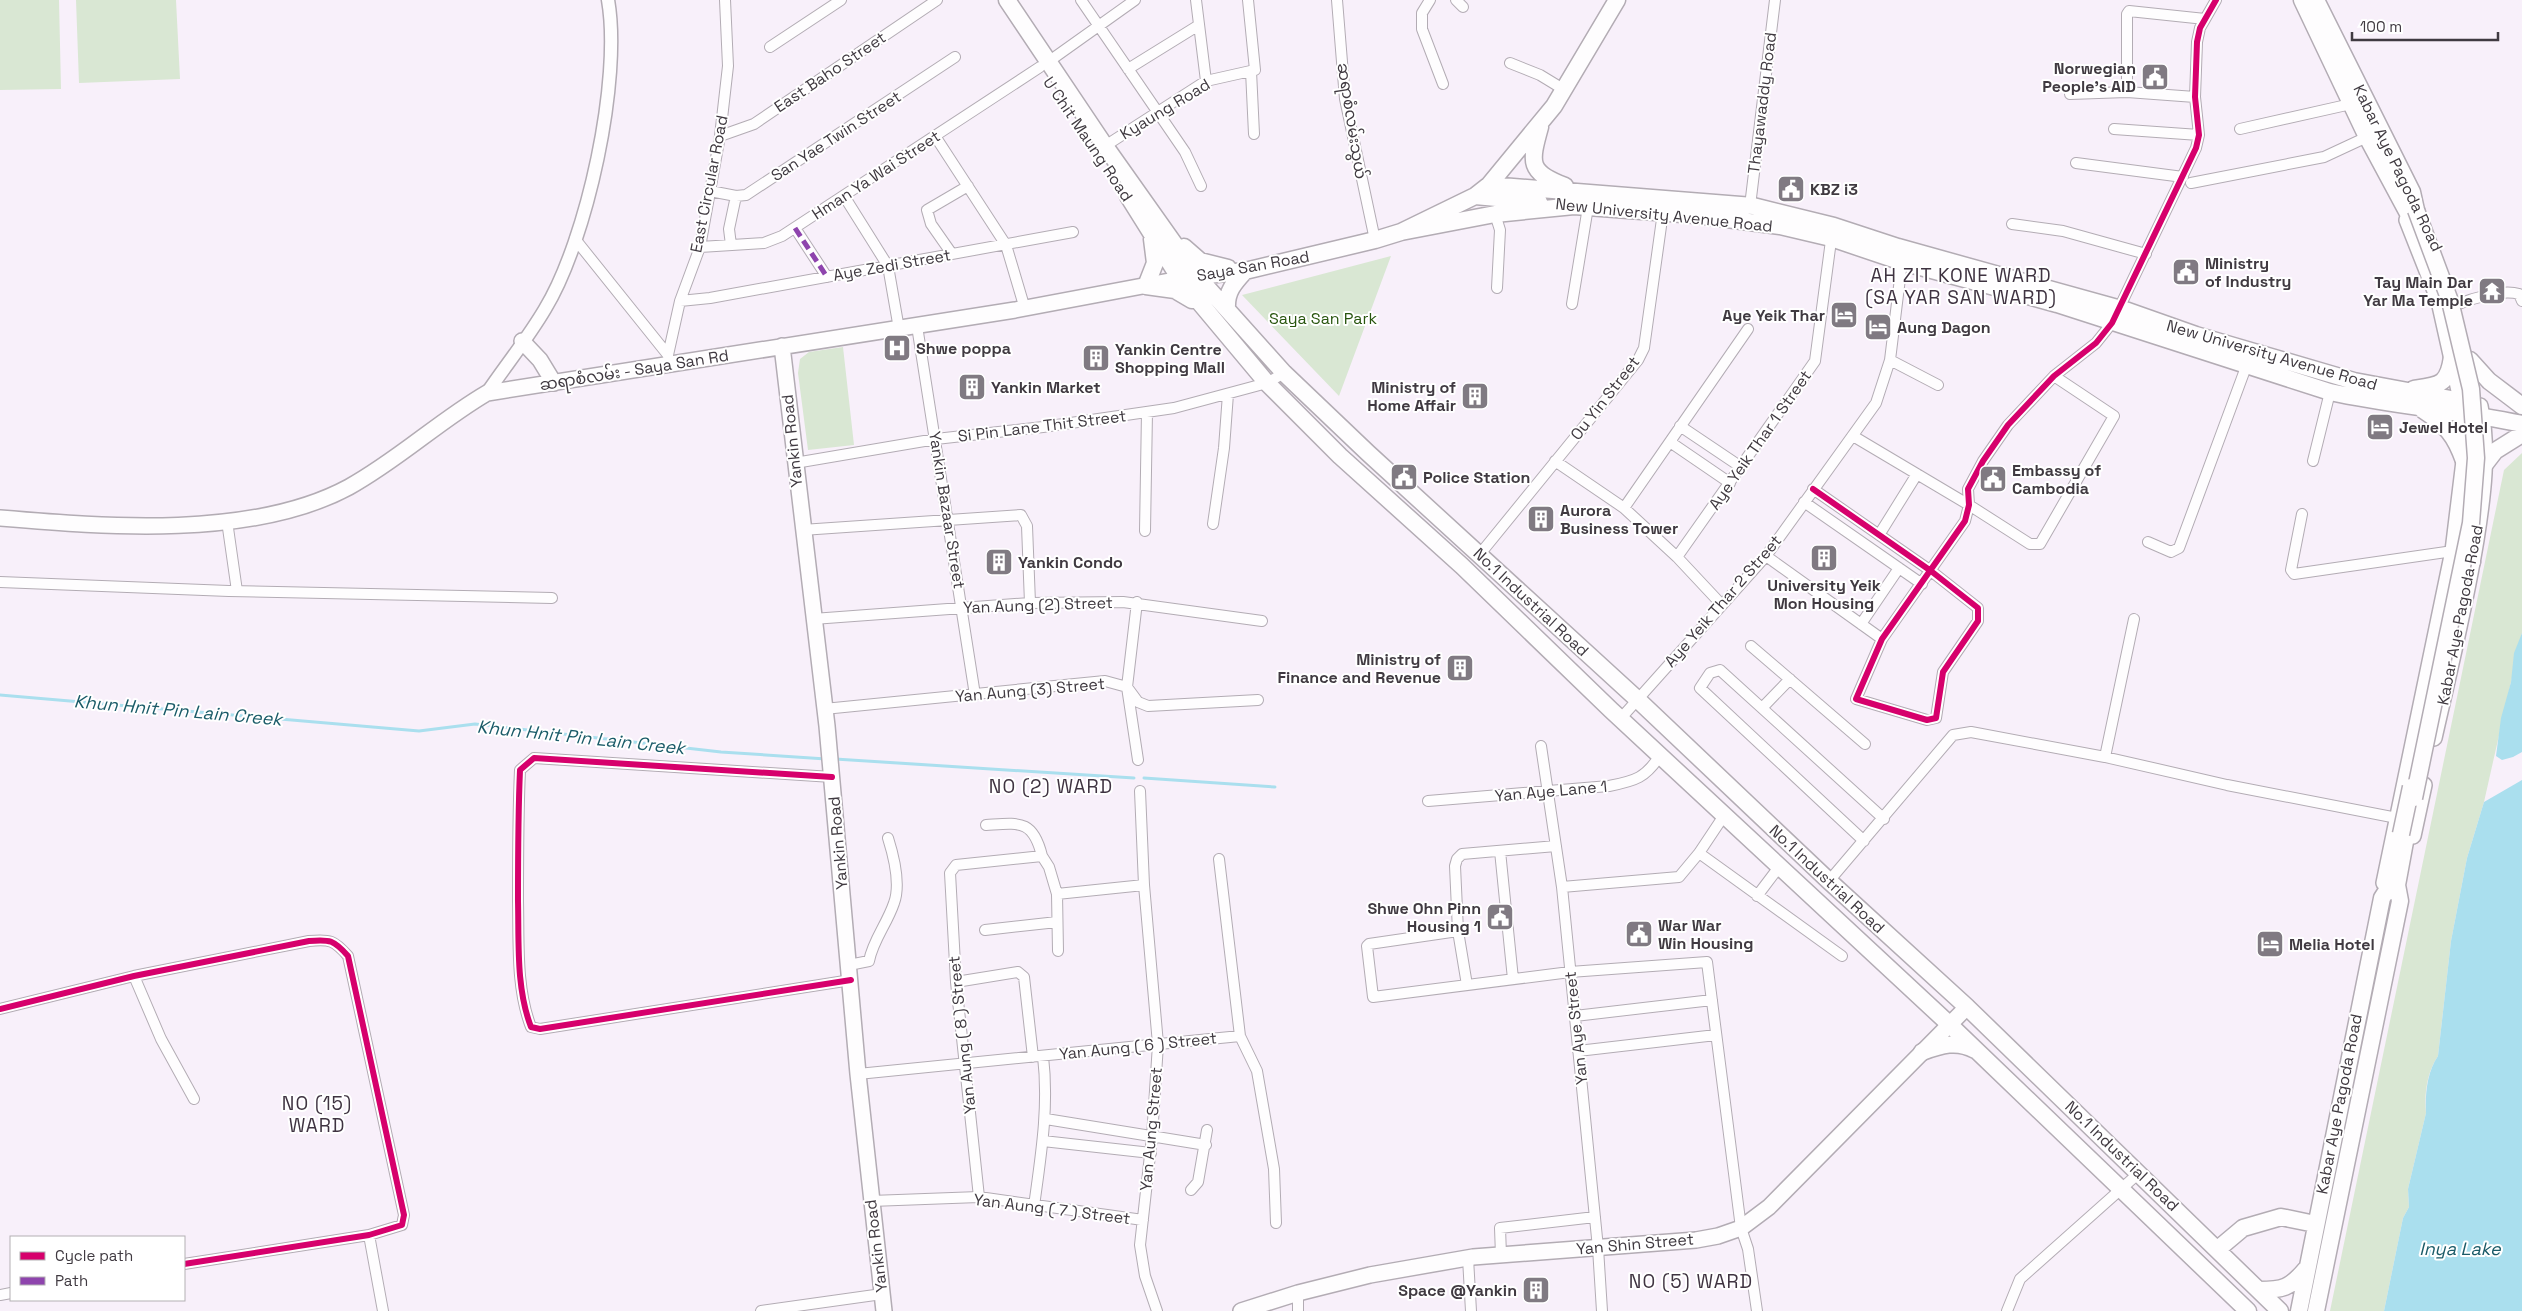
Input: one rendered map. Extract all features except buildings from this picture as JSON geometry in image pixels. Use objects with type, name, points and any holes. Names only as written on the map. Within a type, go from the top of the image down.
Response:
[{"type":"main road","name":"U Chit Maung Road","points":[[994,0],[1105,146],[1155,226],[1180,279]]},
{"type":"main road","name":"U Chit Maung Road","points":[[1007,0],[1044,65],[1155,226],[1197,276]]},
{"type":"main road","name":"Saya San Road","points":[[782,346],[1025,309],[1197,276],[1245,271],[1401,232],[1475,196],[1489,185],[1554,106],[1617,0]]},
{"type":"main road","name":"Kabar Aye Pagoda Road","points":[[2302,0],[2367,137],[2409,204],[2432,233],[2457,306],[2470,360],[2482,415],[2485,464],[2468,589],[2416,818],[2316,1311]]},
{"type":"main road","name":"Kabar Aye Pagoda Road","points":[[2316,0],[2409,204],[2450,300],[2471,389],[2476,458],[2468,542],[2404,834],[2391,884],[2382,898]]},
{"type":"main road","points":[[1542,121],[1535,146],[1534,160],[1536,171],[1581,202]]},
{"type":"main road","name":"New University Avenue Road","points":[[1489,185],[1581,202]]},
{"type":"main road","name":"New University Avenue Road","points":[[1475,196],[1644,204],[1749,213],[1898,247],[2248,359],[2330,392],[2370,401],[2421,408],[2462,409],[2522,424]]},
{"type":"main road","points":[[1401,232],[1495,214],[1581,202]]},
{"type":"main road","name":"New University Avenue Road","points":[[1644,204],[1663,212],[1749,213]]},
{"type":"main road","name":"Kabar Aye Pagoda Road","points":[[2299,1311],[2315,1224],[2453,554],[2464,461],[2462,409],[2452,357],[2441,310],[2409,204]]},
{"type":"main road","points":[[1155,226],[1200,261],[1245,271],[1232,286],[1226,300],[1227,308]]},
{"type":"main road","points":[[1155,226],[1155,263],[1146,286],[1175,290],[1190,299],[1212,318]]},
{"type":"main road","name":"New University Avenue Road","points":[[1832,232],[1902,262],[2057,304],[2116,316]]},
{"type":"main road","points":[[1197,276],[1284,373]]},
{"type":"main road","points":[[1180,279],[1271,387]]},
{"type":"main road","points":[[2441,310],[2450,311],[2457,306]]},
{"type":"main road","points":[[522,341],[540,360],[554,383]]},
{"type":"main road","name":"ဆရာစံလမ်း - Saya San Rd","points":[[486,393],[554,383],[668,360],[782,346]]},
{"type":"main road","name":"Yankin Road","points":[[782,346],[802,530],[831,765],[858,1074],[884,1311]]},
{"type":"main road","points":[[2405,391],[2428,387],[2443,381],[2450,375],[2452,357]]},
{"type":"main road","name":"New University Avenue Road","points":[[2248,359],[2452,399],[2462,409]]},
{"type":"main road","points":[[2470,360],[2489,381],[2522,406]]},
{"type":"main road","name":"No.1 Industrial Road","points":[[1284,373],[1368,453],[1637,699],[1829,881],[1967,1007],[2280,1311]]},
{"type":"main road","name":"No.1 Industrial Road","points":[[1271,387],[1340,456],[1488,591],[1779,867],[1980,1053],[2248,1311]]},
{"type":"main road","points":[[0,518],[162,527],[227,521],[302,506],[349,487],[460,409],[486,393]]},
{"type":"main road","points":[[2421,408],[2439,421],[2456,439],[2464,461]]},
{"type":"main road","points":[[2485,464],[2495,451],[2522,434]]},
{"type":"main road","points":[[2453,554],[2472,562]]},
{"type":"main road","points":[[1488,591],[1502,575]]},
{"type":"main road","points":[[1555,655],[1568,637]]},
{"type":"main road","points":[[1720,809],[1729,787]]},
{"type":"main road","name":"Kabar Aye Pagoda Road","points":[[2400,901],[2397,885],[2404,834]]},
{"type":"main road","points":[[1793,880],[1809,862]]},
{"type":"main road","points":[[1873,954],[1890,937]]},
{"type":"main road","name":"Yan Shin Street","points":[[1241,1311],[1298,1293],[1370,1276],[1468,1258],[1696,1240],[1741,1228],[1770,1207],[1967,1007]]},
{"type":"main road","points":[[1922,1052],[1939,1046],[1955,1044],[1968,1046],[1980,1053]]},
{"type":"main road","points":[[2210,1274],[2243,1228],[2281,1217],[2315,1224]]},
{"type":"main road","points":[[2259,1290],[2278,1290],[2293,1284],[2307,1267]]},
{"type":"street","points":[[486,393],[546,308],[575,239],[598,155],[608,90],[611,17],[608,0]]},
{"type":"street","name":"East Circular Road","points":[[668,360],[680,301],[700,247],[720,136],[728,66],[725,0]]},
{"type":"street","points":[[770,47],[841,0]]},
{"type":"street","name":"East Baho Street","points":[[720,136],[754,124],[937,0]]},
{"type":"street","points":[[1081,0],[1185,152],[1201,186]]},
{"type":"street","name":"Hman Ya Wai Street","points":[[700,247],[764,243],[795,228],[1044,65],[1135,0]]},
{"type":"street","points":[[1196,0],[1206,81]]},
{"type":"street","points":[[1248,0],[1253,71],[1254,134]]},
{"type":"street","name":"ဆရာစံလမ်းသွယ်","points":[[1337,0],[1345,99],[1375,240]]},
{"type":"street","points":[[1430,0],[1422,13],[1422,29],[1443,84]]},
{"type":"street","name":"Thayawaddy Road","points":[[1749,213],[1775,0]]},
{"type":"street","points":[[1814,489],[1931,571],[1978,608],[1978,621],[1943,672],[1936,718],[1928,720],[1856,699],[1882,639],[1922,584],[1931,571],[1965,521],[1969,505],[1968,489],[1983,461],[2008,425],[2054,376],[2096,343],[2116,316],[2146,254],[2187,180],[2199,135],[2195,97],[2197,42],[2200,28],[2216,0]]},
{"type":"street","points":[[2127,92],[2127,14],[2130,12],[2205,19]]},
{"type":"street","points":[[1128,70],[1199,25]]},
{"type":"street","name":"San Yae Twin Street","points":[[736,196],[746,195],[955,57]]},
{"type":"street","points":[[1510,63],[1540,75],[1563,89]]},
{"type":"street","name":"Kyaung Road","points":[[1105,146],[1206,81],[1253,71]]},
{"type":"street","points":[[2070,94],[2127,92],[2195,97]]},
{"type":"street","points":[[2240,129],[2351,104]]},
{"type":"street","points":[[2114,129],[2199,135]]},
{"type":"street","points":[[935,136],[1006,245],[1025,309]]},
{"type":"street","points":[[2076,163],[2187,180],[2324,157],[2367,137]]},
{"type":"street","points":[[952,254],[931,224],[928,210],[968,186]]},
{"type":"street","points":[[710,191],[736,196],[729,229],[731,245]]},
{"type":"street","points":[[844,196],[888,266],[899,329]]},
{"type":"street","points":[[1572,304],[1581,202]]},
{"type":"street","name":"Ou Yin Street","points":[[1480,554],[1554,461],[1631,371],[1641,354],[1663,212]]},
{"type":"street","points":[[1495,214],[1500,230],[1497,288]]},
{"type":"street","points":[[2012,224],[2063,230],[2146,254]]},
{"type":"street","points":[[795,228],[827,277]]},
{"type":"street","name":"Aye Zedi Street","points":[[680,301],[710,298],[1073,232]]},
{"type":"street","name":"Aye Yeik Thar 1 Street","points":[[1677,557],[1815,362],[1832,232]]},
{"type":"street","points":[[575,239],[668,360]]},
{"type":"street","name":"Aye Yeik Thar 2 Street","points":[[1622,717],[1721,604],[1766,556],[1876,403],[1890,360],[1902,262]]},
{"type":"street","points":[[2457,306],[2468,300],[2491,296],[2500,291],[2519,294],[2522,301]]},
{"type":"street","name":"Yankin Bazaar Street","points":[[917,326],[976,695]]},
{"type":"street","points":[[1624,508],[1748,329]]},
{"type":"street","points":[[2148,542],[2171,552],[2179,548],[2248,359]]},
{"type":"street","points":[[1890,360],[1938,385]]},
{"type":"street","name":"Si Pin Lane Thit Street","points":[[795,463],[936,439],[1037,428],[1147,412],[1228,394],[1271,387],[1284,373]]},
{"type":"street","points":[[1853,436],[1969,505],[2030,544],[2040,544],[2114,416],[2054,376]]},
{"type":"street","points":[[2313,461],[2330,392]]},
{"type":"street","points":[[1213,524],[1224,448],[1228,394]]},
{"type":"street","points":[[1146,531],[1147,412]]},
{"type":"street","points":[[1680,426],[1741,467]]},
{"type":"street","points":[[1670,442],[1730,483]]},
{"type":"street","points":[[1554,461],[1624,508],[1677,557],[1721,604]]},
{"type":"street","points":[[1879,535],[1917,474]]},
{"type":"street","points":[[1804,502],[1922,584]]},
{"type":"street","points":[[2302,514],[2291,570],[2294,574],[2453,554]]},
{"type":"street","points":[[802,530],[1021,515],[1027,526],[1030,603]]},
{"type":"street","points":[[227,521],[237,591]]},
{"type":"street","points":[[1766,556],[1882,639]]},
{"type":"street","points":[[1861,624],[1900,568]]},
{"type":"street","points":[[0,582],[237,591],[552,598]]},
{"type":"street","points":[[1137,602],[1127,687],[1138,760]]},
{"type":"street","name":"Yan Aung (2) Street","points":[[813,620],[1030,603],[1137,602],[1262,621]]},
{"type":"street","points":[[2105,757],[2134,619]]},
{"type":"street","points":[[1751,646],[1864,744]]},
{"type":"street","points":[[1864,841],[1700,688],[1710,673],[1720,670],[1884,819]]},
{"type":"street","points":[[1762,708],[1790,679]]},
{"type":"street","name":"Yan Aung (3) Street","points":[[824,709],[1105,681],[1127,687],[1138,702],[1148,706],[1258,700]]},
{"type":"street","points":[[1829,881],[1884,819],[1953,735],[1971,732],[2105,757],[2227,785],[2398,818]]},
{"type":"street","name":"Yan Aye Street","points":[[1541,746],[1562,887],[1598,1248],[1602,1311]]},
{"type":"street","name":"Yan Aye Lane 1","points":[[1428,801],[1609,786],[1635,781],[1652,769],[1661,754]]},
{"type":"street","points":[[831,765],[534,758],[520,770],[518,812],[519,963],[527,1017],[531,1027],[540,1028],[850,973],[869,961],[871,949],[895,902],[894,857],[888,838]]},
{"type":"street","name":"Yan Aung Street","points":[[1140,792],[1144,885],[1158,1044],[1152,1137],[1140,1245],[1145,1276],[1157,1311]]},
{"type":"street","points":[[1562,887],[1679,877],[1699,853],[1720,809]]},
{"type":"street","points":[[986,824],[1018,823],[1029,828],[1038,840],[1042,856],[1050,867],[1057,894],[1058,951]]},
{"type":"street","points":[[1467,985],[1458,931],[1455,866],[1457,859],[1462,854],[1556,846]]},
{"type":"street","points":[[1500,851],[1513,979]]},
{"type":"street","points":[[1699,853],[1842,956]]},
{"type":"street","name":"Yan Aung ( 8 ) Street","points":[[979,1197],[956,982],[950,873],[956,866],[1042,856]]},
{"type":"street","name":"Yan Aung ( 6 ) Street","points":[[858,1074],[1240,1036],[1219,859]]},
{"type":"street","points":[[1757,896],[1779,867]]},
{"type":"street","points":[[1057,894],[1144,885]]},
{"type":"street","points":[[985,930],[1057,922]]},
{"type":"street","points":[[1458,931],[1369,944],[1367,946],[1372,995],[1376,997],[1570,972],[1707,962],[1741,1228],[1751,1266],[1757,1311]]},
{"type":"street","points":[[0,1009],[134,976],[309,941],[325,939],[336,942],[348,956],[404,1214],[402,1225],[370,1234],[185,1264]]},
{"type":"street","points":[[956,982],[1018,972],[1024,977],[1047,1099],[1034,1206]]},
{"type":"street","points":[[134,976],[161,1039],[194,1100]]},
{"type":"street","points":[[1575,1016],[1712,1000]]},
{"type":"street","points":[[1578,1050],[1716,1035]]},
{"type":"street","points":[[1240,1036],[1257,1071],[1274,1169],[1276,1223]]},
{"type":"street","points":[[1046,1119],[1206,1145]]},
{"type":"street","points":[[1191,1190],[1198,1182],[1206,1145],[1207,1130]]},
{"type":"street","points":[[1043,1141],[1150,1153]]},
{"type":"street","points":[[2007,1311],[2020,1279],[2139,1173]]},
{"type":"street","name":"Yan Aung ( 7 ) Street","points":[[871,1201],[979,1197],[1143,1220]]},
{"type":"street","points":[[1501,1255],[1500,1228],[1595,1217]]},
{"type":"street","points":[[370,1234],[383,1311]]},
{"type":"street","points":[[1468,1258],[1471,1311]]},
{"type":"street","points":[[1298,1293],[1298,1311]]},
{"type":"street","points":[[761,1311],[882,1294]]},
{"type":"green space","points":[[0,0],[59,0],[61,89],[0,90]]},
{"type":"green space","points":[[76,0],[176,0],[180,79],[79,83]]},
{"type":"green space","name":"Saya San Park","points":[[1391,256],[1339,396],[1242,295]]},
{"type":"green space","points":[[843,347],[854,445],[808,450],[798,373],[800,359],[809,352]]},
{"type":"green space","points":[[2522,453],[2522,633],[2484,802],[2467,858],[2451,941],[2438,1056],[2431,1069],[2427,1083],[2426,1113],[2408,1189],[2409,1207],[2403,1218],[2384,1311],[2330,1311],[2504,470]]},
{"type":"water","points":[[2522,633],[2522,752],[2502,760],[2496,756],[2501,718],[2511,682],[2514,653]]},
{"type":"water","name":"Inya Lake","points":[[2522,780],[2522,1311],[2384,1311],[2403,1218],[2409,1207],[2408,1189],[2426,1113],[2427,1083],[2431,1069],[2438,1056],[2451,941],[2467,858],[2484,802]]},
{"type":"waterway","name":"Khun Hnit Pin Lain Creek","points":[[0,695],[419,731],[475,724],[721,752],[826,759]]},
{"type":"waterway","name":"Khun Hnit Pin Lain Creek","points":[[835,759],[1134,778]]},
{"type":"waterway","name":"Khun Hnit Pin Lain Creek","points":[[1144,778],[1275,787]]},
{"type":"marked path","points":[[795,228],[827,277]]},
{"type":"cycle path","points":[[1813,489],[1931,571],[1978,608],[1978,621],[1943,672],[1936,718],[1927,720],[1856,699],[1882,639],[1965,521],[1969,505],[1968,489],[1983,461],[2008,425],[2054,376],[2096,343],[2112,323],[2196,148],[2199,135],[2195,97],[2197,42],[2200,28],[2216,0]]},
{"type":"cycle path","points":[[832,777],[534,758],[520,770],[518,901],[521,981],[526,1012],[531,1027],[540,1029],[851,980]]},
{"type":"cycle path","points":[[0,1009],[134,976],[309,941],[322,940],[331,942],[348,956],[404,1215],[402,1225],[369,1235],[185,1264]]},
{"type":"place","name":"Norwegian People's AID","points":[[2155,77]]},
{"type":"place","name":"KBZ i3","points":[[1791,189]]},
{"type":"place","name":"Ministry of Industry","points":[[2186,272]]},
{"type":"place","name":"Tay Main Dar Yar Ma Temple","points":[[2492,291]]},
{"type":"place","name":"Aye Yeik Thar","points":[[1844,315]]},
{"type":"place","name":"Aung Dagon","points":[[1878,327]]},
{"type":"place","name":"Shwe poppa","points":[[897,348]]},
{"type":"place","name":"Yankin Centre Shopping Mall","points":[[1096,358]]},
{"type":"place","name":"Yankin Market","points":[[972,387]]},
{"type":"place","name":"Ministry of Home Affair","points":[[1475,396]]},
{"type":"place","name":"Jewel Hotel","points":[[2380,427]]},
{"type":"place","name":"Police Station","points":[[1404,477]]},
{"type":"place","name":"Embassy of Cambodia","points":[[1993,479]]},
{"type":"place","name":"Aurora Business Tower","points":[[1541,519]]},
{"type":"place","name":"University Yeik Mon Housing","points":[[1824,558]]},
{"type":"place","name":"Yankin Condo","points":[[999,562]]},
{"type":"place","name":"Ministry of Finance and Revenue","points":[[1460,668]]},
{"type":"place","name":"Shwe Ohn Pinn Housing 1","points":[[1500,917]]},
{"type":"place","name":"War War Win Housing","points":[[1639,934]]},
{"type":"place","name":"Melia Hotel","points":[[2270,944]]},
{"type":"place","name":"Space @Yankin","points":[[1536,1290]]},
{"type":"district","name":"AH ZIT KONE WARD (SA YAR SAN WARD)","points":[[1961,286]]},
{"type":"district","name":"NO (2) WARD","points":[[1051,786]]},
{"type":"district","name":"NO (15) WARD","points":[[317,1114]]},
{"type":"district","name":"NO (5) WARD","points":[[1691,1281]]}]
